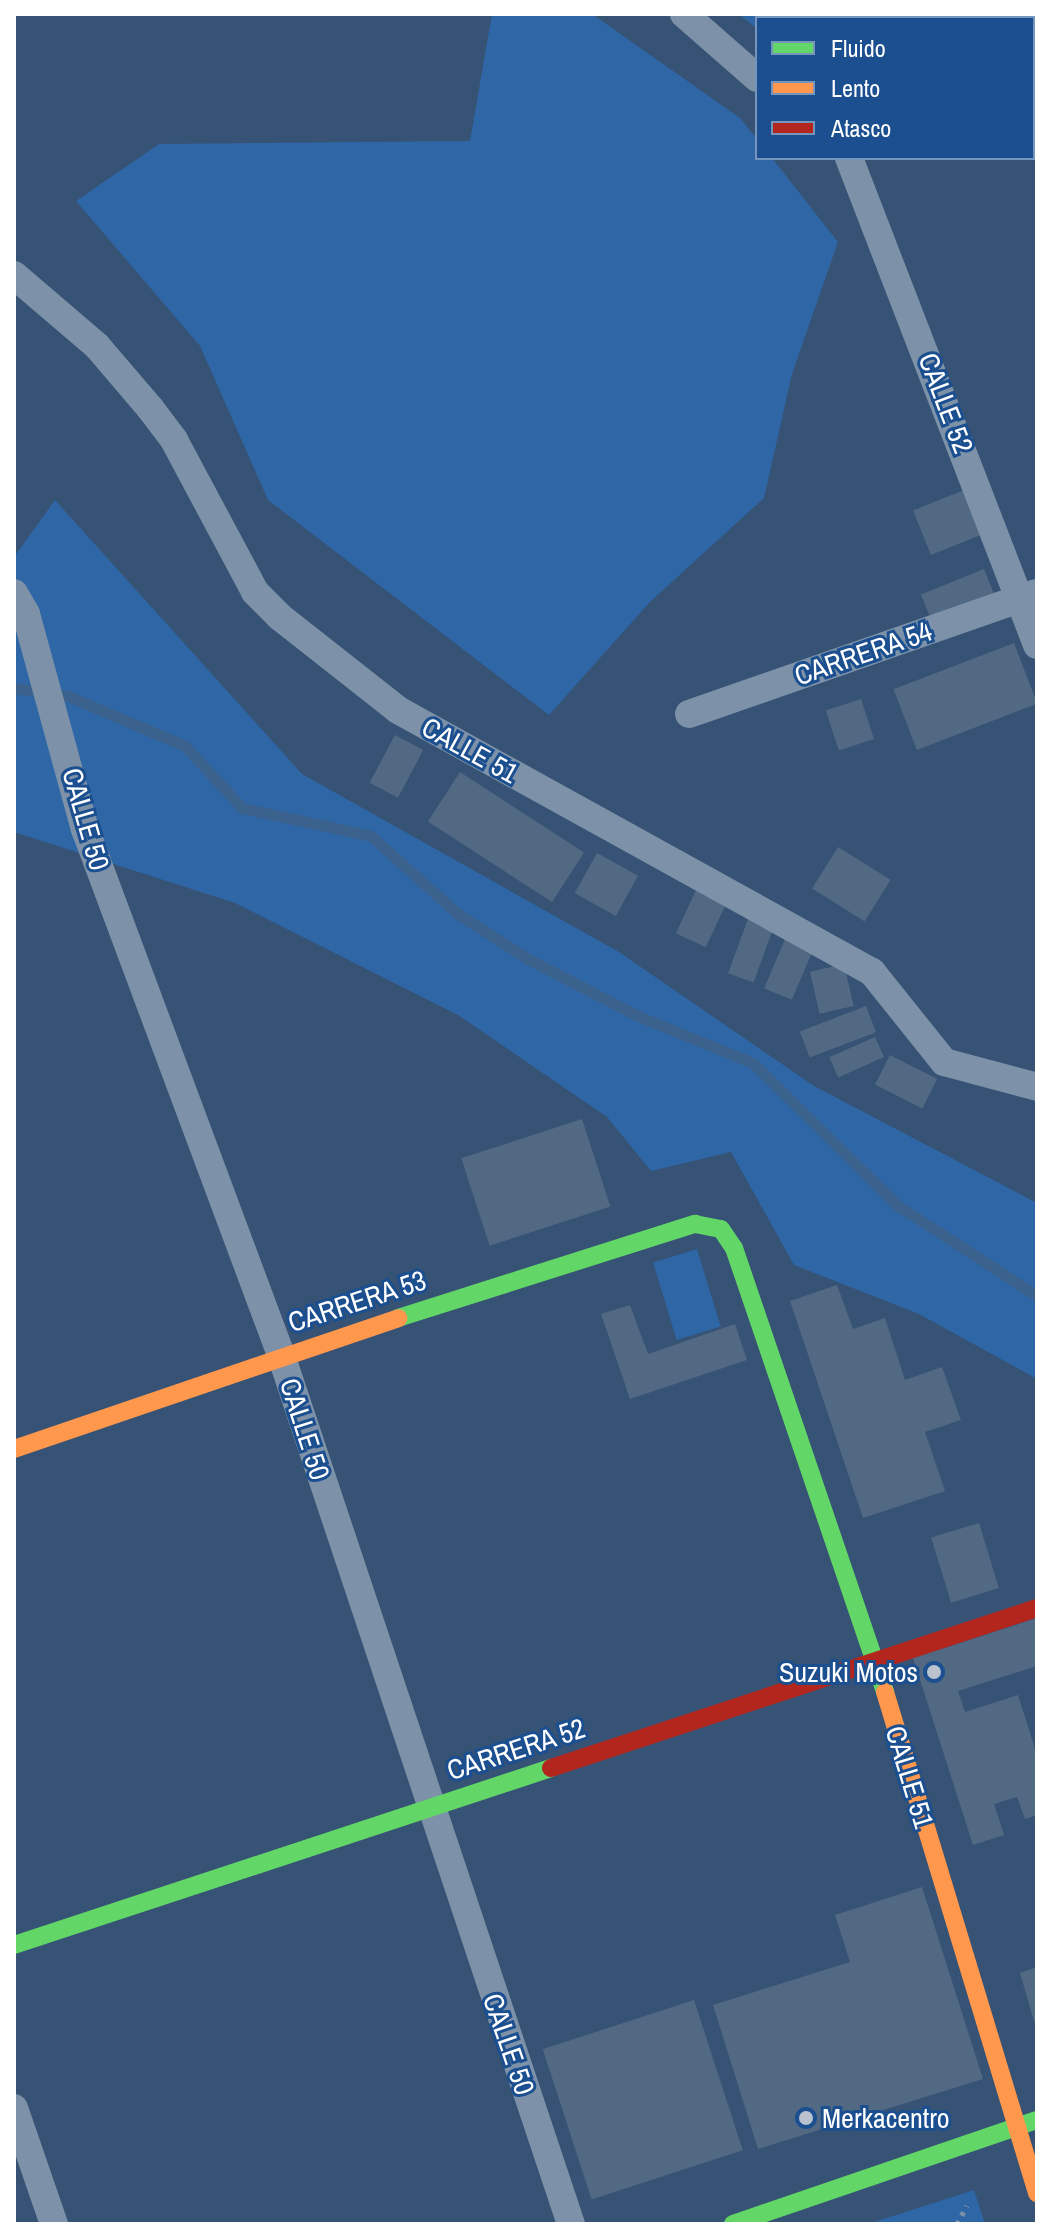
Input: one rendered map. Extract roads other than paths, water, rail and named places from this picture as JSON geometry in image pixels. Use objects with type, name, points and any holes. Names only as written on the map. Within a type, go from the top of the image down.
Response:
[{"type":"street","points":[[684,14],[755,76]]},
{"type":"street","name":"CALLE 52","points":[[852,160],[1029,595],[1037,645]]},
{"type":"street","name":"CALLE 51","points":[[14,275],[97,346],[150,408],[255,592],[292,626],[398,710],[872,972],[944,1062],[1037,1087]]},
{"type":"street","name":"CALLE 50","points":[[14,593],[30,628],[85,829],[281,1355],[429,1808],[571,2224]]},
{"type":"street","name":"CARRERA 54","points":[[689,714],[1029,595]]},
{"type":"street","name":"CARRERA 53","points":[[14,1449],[281,1355],[695,1224],[721,1229]]},
{"type":"street","name":"CALLE 51","points":[[721,1229],[734,1248],[875,1659],[1014,2127],[1037,2193]]},
{"type":"street","name":"CARRERA 52","points":[[14,1945],[1037,1608]]},
{"type":"street","points":[[14,2108],[54,2224]]},
{"type":"street","points":[[733,2224],[1037,2120]]},
{"type":"waterway","points":[[14,688],[68,696],[185,746],[242,808],[371,836],[458,914],[530,960],[638,1016],[753,1063],[897,1205],[1037,1296]]},
{"type":"place","name":"Suzuki Motos","points":[[934,1672]]},
{"type":"place","name":"Merkacentro","points":[[806,2118]]}]
